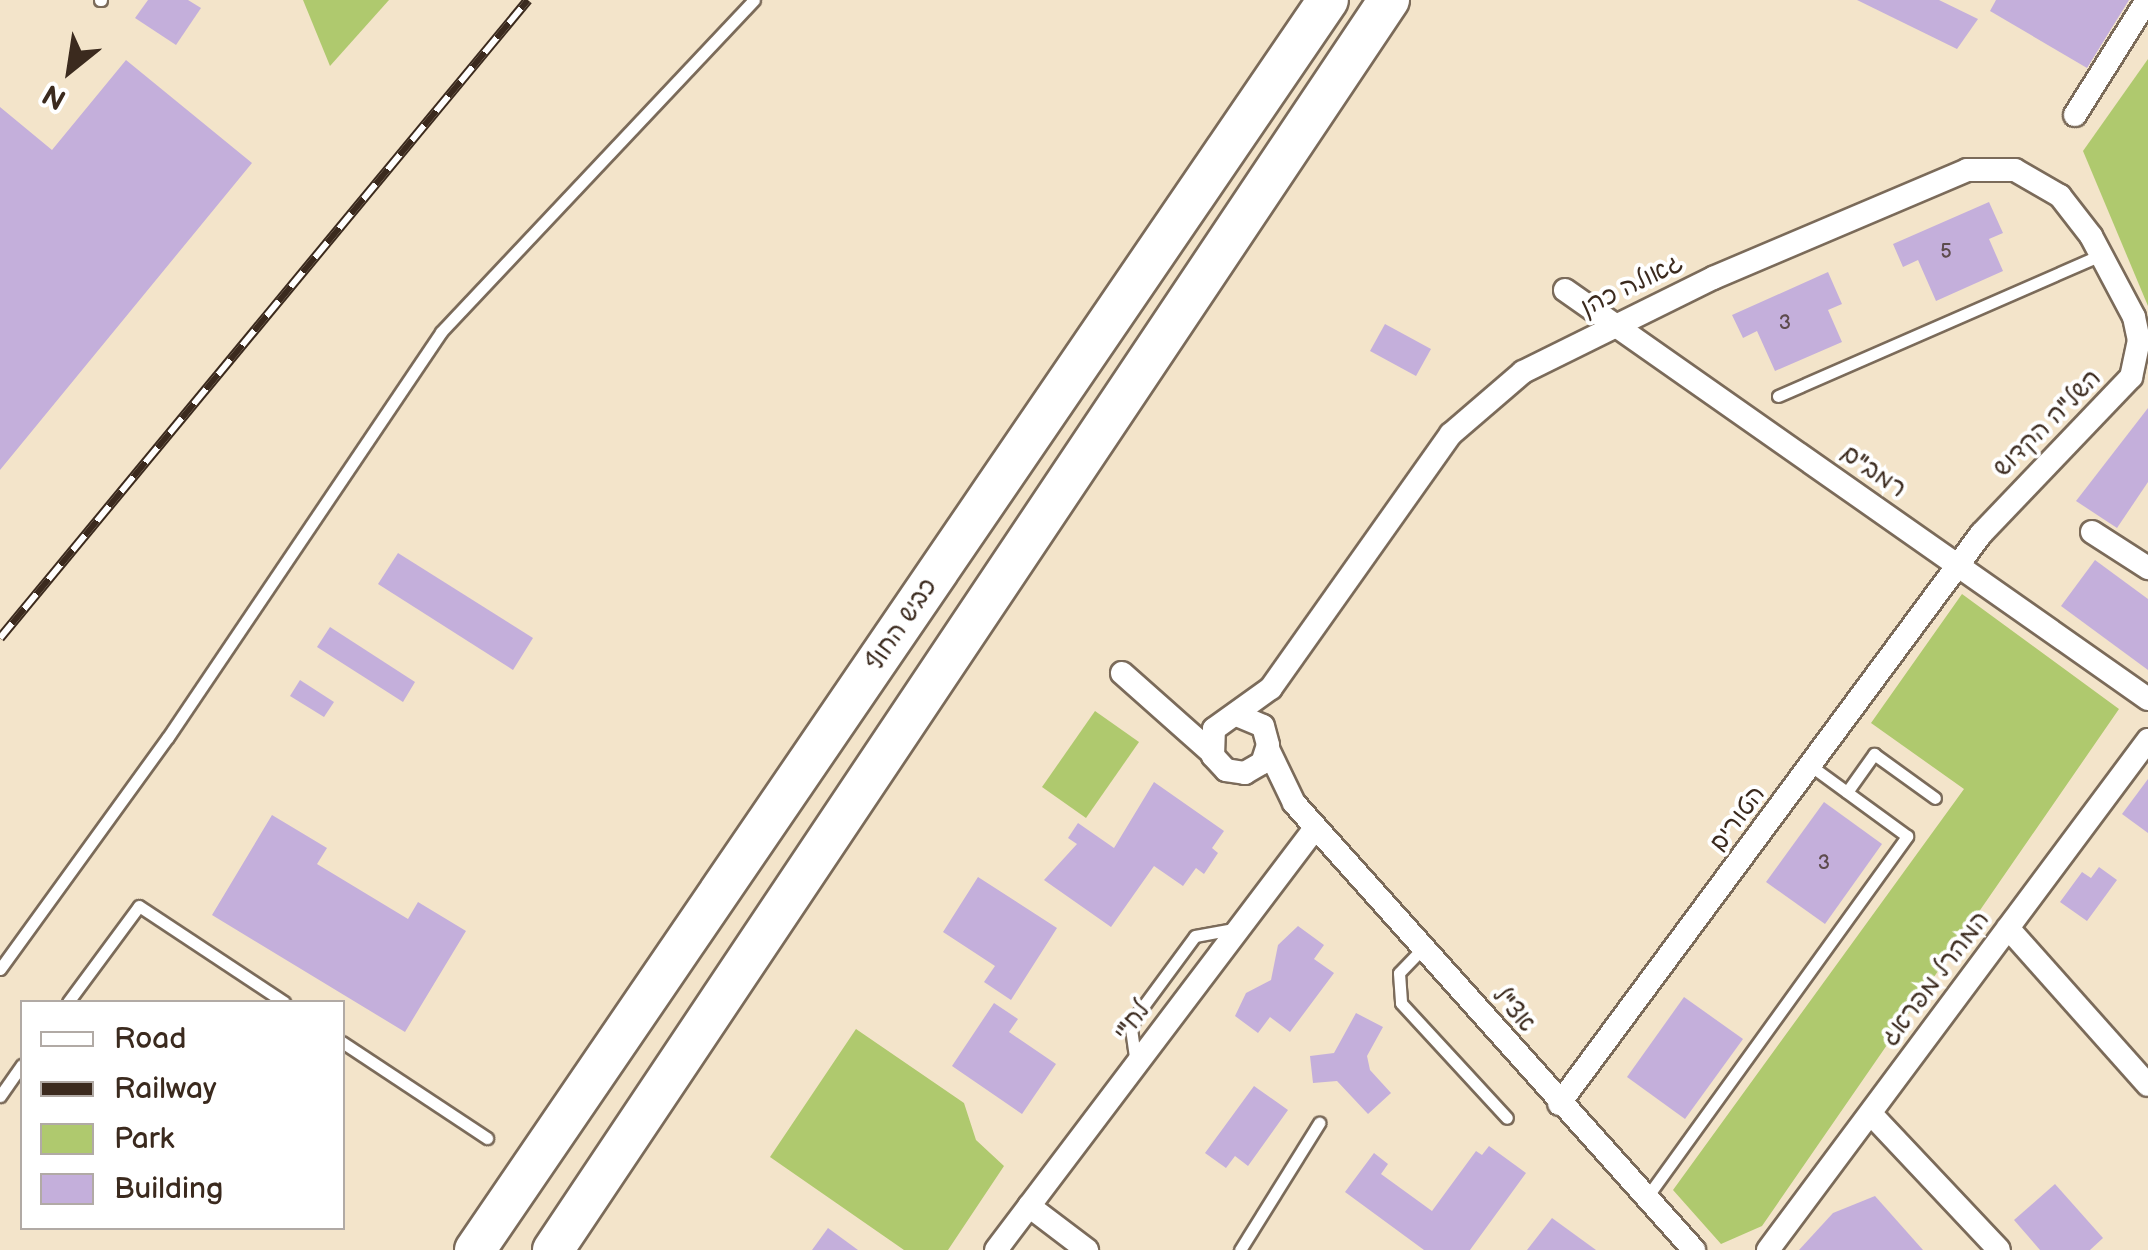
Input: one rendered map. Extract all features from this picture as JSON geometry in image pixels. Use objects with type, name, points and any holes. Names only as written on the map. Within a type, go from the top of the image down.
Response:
[{"type":"highway","name":"כביש החוף","points":[[475,1250],[1328,0]]},
{"type":"highway","points":[[553,1250],[1389,0]]},
{"type":"street","points":[[2075,115],[2147,0]]},
{"type":"street","name":"גאולה כהן","points":[[1229,718],[1281,674],[1467,416],[1523,372],[1615,325],[1967,170],[1990,166],[2016,170],[2060,196],[2102,254]]},
{"type":"street","name":"השל\"ה הקדוש","points":[[1960,567],[2000,512],[2131,377],[2136,328],[2102,254]]},
{"type":"street","name":"רמב\"ם","points":[[1565,290],[2148,699]]},
{"type":"street","points":[[2092,532],[2145,560]]},
{"type":"street","name":"הטורים","points":[[1559,1104],[1960,567]]},
{"type":"street","points":[[1122,673],[1176,724],[1235,773],[1254,769],[1267,742],[1255,720],[1229,718],[1176,724]]},
{"type":"street","name":"גאולה כהן","points":[[1267,742],[1281,674]]},
{"type":"street","points":[[1211,752],[1229,718]]},
{"type":"street","name":"המהרל מפראג","points":[[1768,1250],[2148,740]]},
{"type":"street","name":"אצ\"ל","points":[[1267,742],[1294,803],[1315,828],[1645,1200],[1694,1250]]},
{"type":"street","name":"אצ\"ל","points":[[1235,773],[1294,803]]},
{"type":"street","name":"לח\"י","points":[[996,1250],[1315,828]]},
{"type":"street","points":[[2008,928],[2148,1085]]},
{"type":"street","points":[[1872,1115],[2000,1250]]},
{"type":"street","points":[[1028,1206],[1088,1250]]},
{"type":"lane","points":[[0,968],[168,738],[441,332],[754,0]]},
{"type":"lane","points":[[1778,396],[2102,254]]},
{"type":"lane","points":[[1846,792],[1874,754],[1935,798]]},
{"type":"lane","points":[[1645,1200],[1907,836],[1811,766]]},
{"type":"lane","points":[[69,1000],[139,906],[281,1000]]},
{"type":"lane","points":[[1422,949],[1399,973],[1401,1003],[1507,1118]]},
{"type":"lane","points":[[345,1044],[486,1138]]},
{"type":"lane","points":[[0,1096],[20,1068]]},
{"type":"lane","points":[[1240,1250],[1319,1123]]},
{"type":"green space","points":[[303,0],[389,0],[330,66]]},
{"type":"green space","points":[[2148,59],[2148,306],[2083,151]]},
{"type":"green space","points":[[1962,594],[2119,709],[1762,1226],[1721,1244],[1673,1190],[1964,789],[1871,723]]},
{"type":"green space","points":[[1095,711],[1139,742],[1086,818],[1042,787]]},
{"type":"green space","points":[[856,1029],[964,1103],[976,1140],[1004,1166],[948,1250],[904,1250],[770,1157]]},
{"type":"building","points":[[148,0],[188,0],[201,8],[176,45],[135,18]]},
{"type":"building","points":[[1857,0],[1939,0],[1978,19],[1957,49]]},
{"type":"building","points":[[1996,0],[2129,0],[2087,68],[1990,11]]},
{"type":"building","points":[[126,60],[252,163],[0,470],[0,107],[52,150]]},
{"type":"building","points":[[1989,202],[2003,233],[1989,239],[2003,271],[1936,301],[1918,260],[1903,267],[1893,244]]},
{"type":"building","points":[[1828,272],[1842,304],[1828,310],[1842,342],[1775,371],[1757,331],[1743,338],[1732,315]]},
{"type":"building","points":[[1385,324],[1431,349],[1416,376],[1370,351]]},
{"type":"building","points":[[2148,408],[2148,482],[2117,528],[2076,501]]},
{"type":"building","points":[[398,553],[533,638],[513,670],[378,584]]},
{"type":"building","points":[[2095,560],[2148,599],[2148,670],[2061,606]]},
{"type":"building","points":[[330,627],[415,682],[403,702],[317,647]]},
{"type":"building","points":[[300,680],[334,702],[324,717],[290,696]]},
{"type":"building","points":[[2148,779],[2148,833],[2122,814]]},
{"type":"building","points":[[1154,782],[1224,831],[1212,848],[1218,853],[1204,874],[1196,868],[1183,886],[1154,866],[1111,927],[1044,880],[1077,844],[1068,838],[1078,823],[1114,848]]},
{"type":"building","points":[[1824,802],[1882,844],[1825,924],[1766,882]]},
{"type":"building","points":[[272,815],[327,848],[317,864],[408,919],[418,902],[466,931],[405,1032],[212,915]]},
{"type":"building","points":[[2099,867],[2117,880],[2087,921],[2060,902],[2082,872],[2091,878]]},
{"type":"building","points":[[978,877],[1057,928],[1011,1000],[984,982],[995,966],[943,932]]},
{"type":"building","points":[[1298,926],[1324,945],[1314,959],[1334,973],[1290,1032],[1270,1017],[1258,1033],[1235,1016],[1246,993],[1271,980],[1278,945]]},
{"type":"building","points":[[1684,997],[1743,1039],[1685,1119],[1627,1077]]},
{"type":"building","points":[[994,1003],[1018,1019],[1009,1032],[1056,1064],[1022,1114],[952,1066]]},
{"type":"building","points":[[1356,1013],[1383,1027],[1367,1056],[1370,1070],[1391,1093],[1368,1114],[1337,1081],[1313,1083],[1310,1056],[1334,1053]]},
{"type":"building","points":[[1254,1086],[1288,1110],[1248,1166],[1235,1156],[1226,1168],[1205,1153]]},
{"type":"building","points":[[1489,1146],[1526,1173],[1470,1250],[1424,1250],[1345,1192],[1374,1153],[1388,1164],[1381,1174],[1432,1211],[1476,1151],[1482,1155]]},
{"type":"building","points":[[2055,1184],[2103,1238],[2090,1250],[2040,1250],[2014,1220]]},
{"type":"building","points":[[1875,1196],[1923,1250],[1799,1250],[1833,1213]]},
{"type":"building","points":[[1552,1218],[1596,1250],[1527,1250]]},
{"type":"building","points":[[828,1228],[858,1250],[812,1250]]},
{"type":"railway","points":[[0,638],[528,0]]}]
